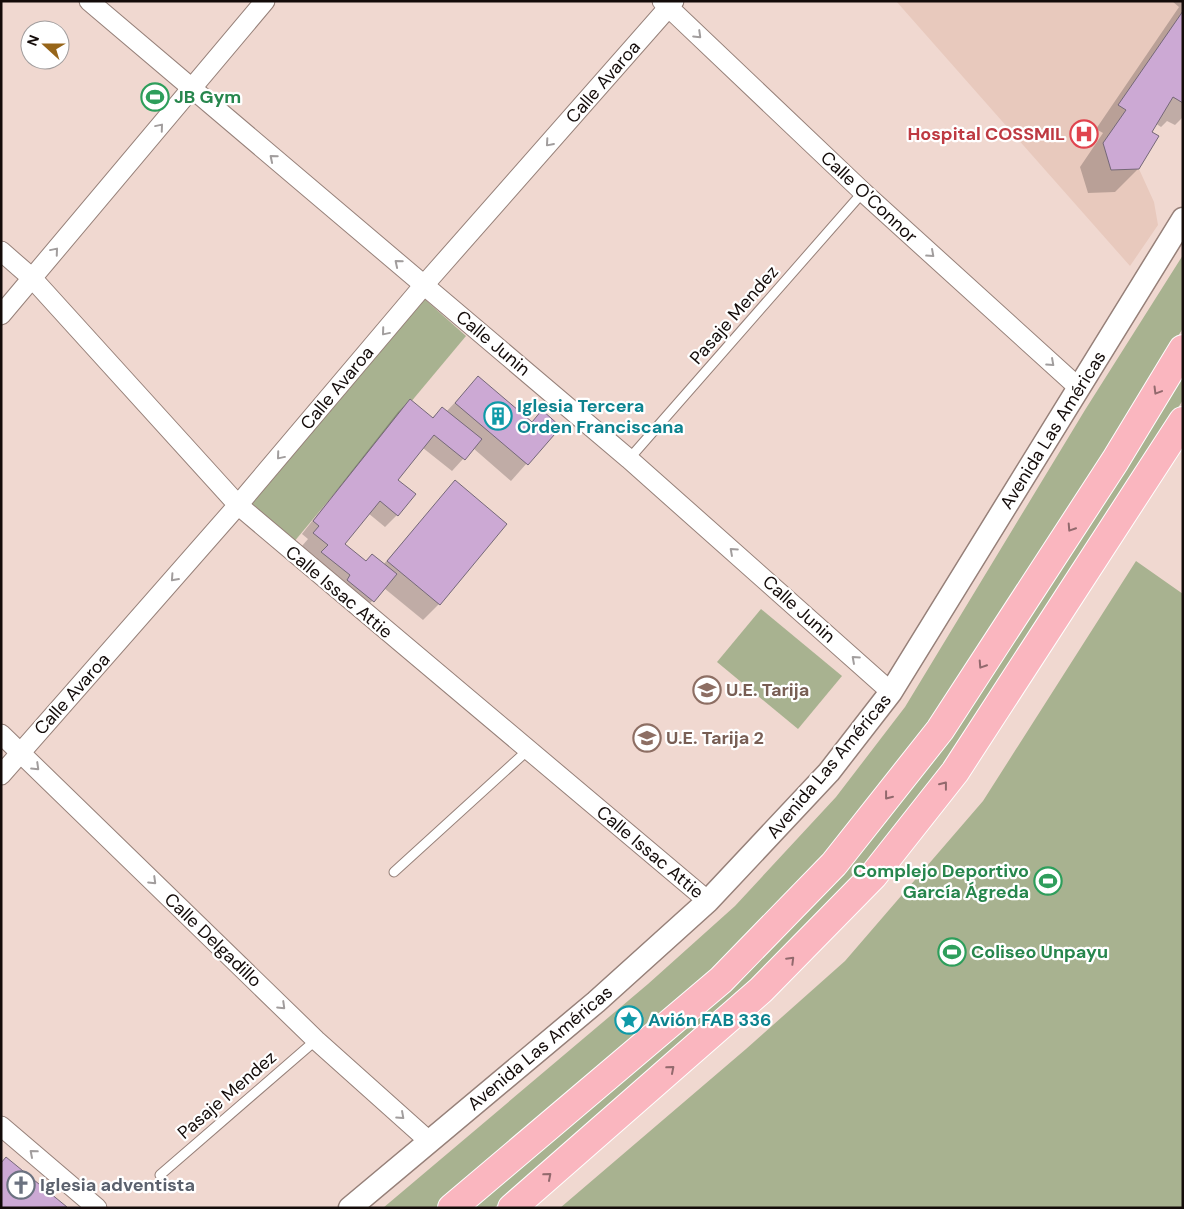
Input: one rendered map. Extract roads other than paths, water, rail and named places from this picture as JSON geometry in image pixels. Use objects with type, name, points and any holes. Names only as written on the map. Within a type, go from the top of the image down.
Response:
[{"type":"main road","points":[[452,1208],[721,980],[834,864],[940,730],[1115,461],[1183,349]]},
{"type":"main road","points":[[512,1208],[761,990],[873,876],[955,772],[1183,421]]},
{"type":"street","name":"Calle Junin","points":[[90,1],[192,90],[629,459],[892,692]]},
{"type":"street","points":[[1,315],[265,1]]},
{"type":"street","name":"Calle O'Connor","points":[[668,3],[863,192],[1079,388]]},
{"type":"street","name":"Calle Avaroa","points":[[1,775],[238,505],[424,285],[668,3]]},
{"type":"street","name":"Avenida Las Américas","points":[[350,1208],[596,1002],[708,901],[828,772],[892,692],[1183,219]]},
{"type":"street","name":"Calle Issac Attie","points":[[1,251],[32,278],[238,505],[708,901]]},
{"type":"street","name":"Calle Delgadillo","points":[[1,734],[316,1040],[430,1142]]},
{"type":"street","points":[[1,1126],[97,1208]]},
{"type":"lane","name":"Pasaje Mendez","points":[[629,459],[863,192]]},
{"type":"lane","points":[[394,872],[528,750]]},
{"type":"lane","name":"Pasaje Mendez","points":[[160,1175],[316,1040]]},
{"type":"place","name":"JB Gym","points":[[155,97]]},
{"type":"place","name":"Hospital COSSMIL","points":[[1084,134]]},
{"type":"place","name":"Iglesia Tercera Orden Franciscana","points":[[498,416]]},
{"type":"place","name":"U.E. Tarija","points":[[707,690]]},
{"type":"place","name":"U.E. Tarija 2","points":[[647,738]]},
{"type":"place","name":"Complejo Deportivo García Ágreda","points":[[1048,881]]},
{"type":"place","name":"Coliseo Unpayu","points":[[952,952]]},
{"type":"place","name":"Avión FAB 336","points":[[629,1020]]},
{"type":"place","name":"Iglesia adventista","points":[[21,1185]]}]
